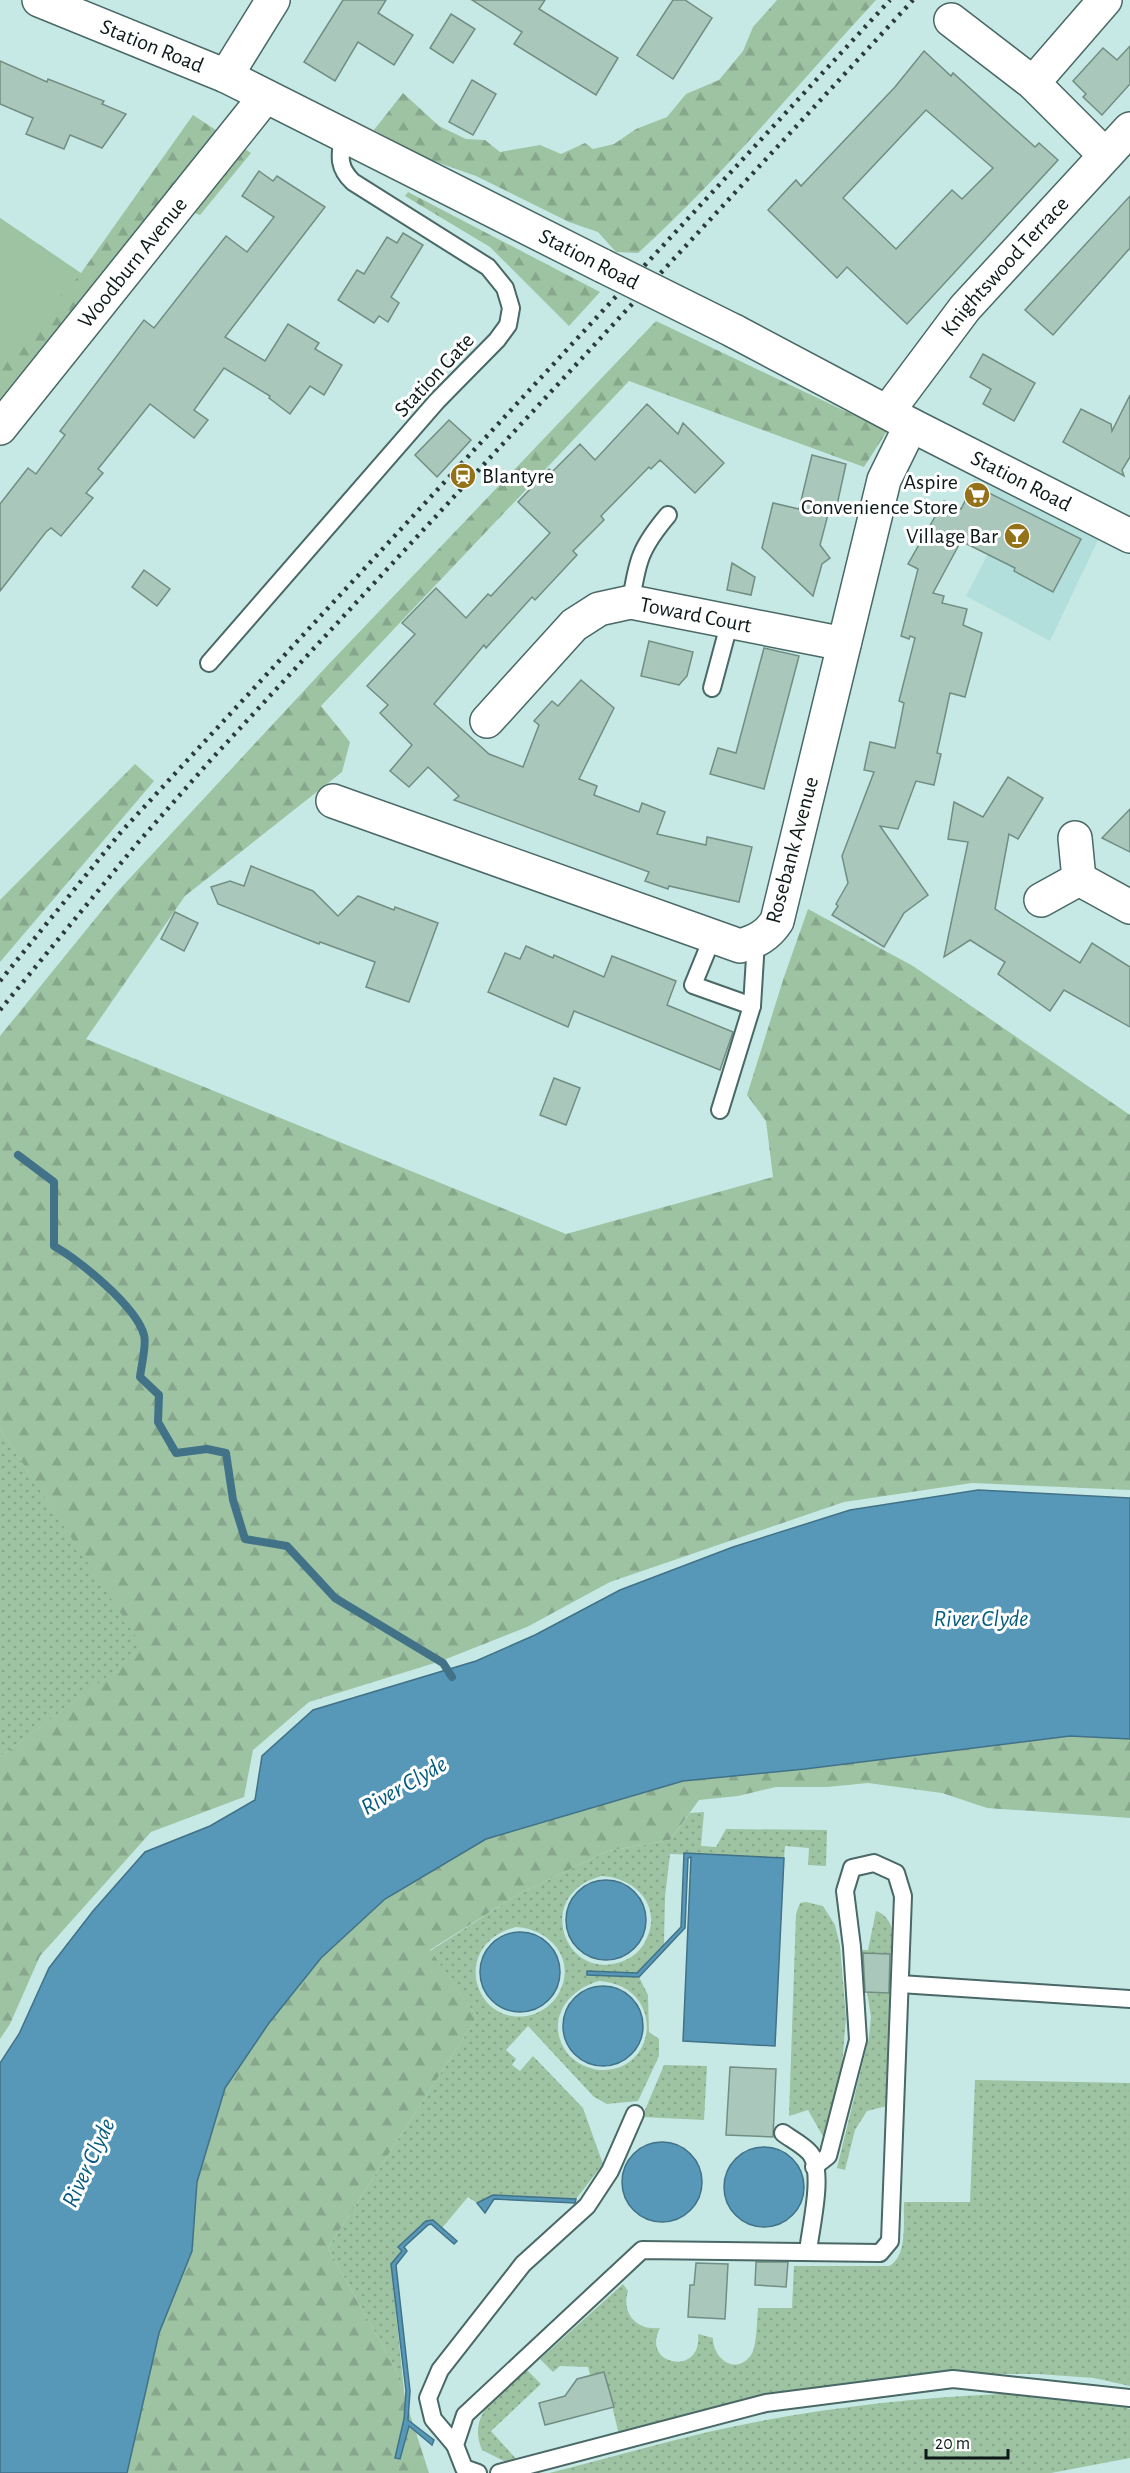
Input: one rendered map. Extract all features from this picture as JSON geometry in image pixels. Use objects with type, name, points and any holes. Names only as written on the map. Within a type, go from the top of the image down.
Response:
[{"type":"street","name":"Station Road","points":[[39,0],[226,76],[734,331],[1130,536]]},
{"type":"street","points":[[226,76],[273,0]]},
{"type":"street","points":[[1033,83],[1105,0]]},
{"type":"street","points":[[951,20],[1033,83],[1105,155]]},
{"type":"street","name":"Woodburn Avenue","points":[[0,428],[265,97]]},
{"type":"street","name":"Knightswood Terrace","points":[[900,418],[965,308],[1130,129]]},
{"type":"street","name":"Rosebank Avenue","points":[[333,801],[740,946],[756,941],[769,933],[777,921],[900,418]]},
{"type":"street","name":"Toward Court","points":[[487,721],[574,625],[599,609],[631,602],[844,644]]},
{"type":"street","points":[[1075,838],[1079,879]]},
{"type":"street","points":[[1041,900],[1079,879]]},
{"type":"street","points":[[1079,879],[1130,907]]},
{"type":"lane","name":"Station Gate","points":[[209,663],[437,401],[497,340],[508,325],[510,308],[505,288],[488,267],[353,182],[345,174],[339,162],[343,134]]},
{"type":"lane","points":[[631,602],[637,565],[647,539],[668,515]]},
{"type":"lane","points":[[712,688],[730,621]]},
{"type":"lane","points":[[712,936],[693,985],[752,1006]]},
{"type":"lane","points":[[720,1110],[752,1006],[756,941]]},
{"type":"lane","points":[[455,2445],[465,2415],[642,2250],[880,2253],[890,2241],[903,1896],[896,1873],[874,1863],[852,1869],[845,1891],[852,1947],[858,2040],[828,2156],[814,2168]]},
{"type":"lane","points":[[900,1984],[1130,1999]]},
{"type":"lane","points":[[478,2473],[464,2468],[455,2445],[433,2419],[428,2398],[440,2370],[523,2264],[587,2206],[610,2171],[635,2114]]},
{"type":"lane","points":[[783,2133],[811,2155],[814,2168],[818,2189],[808,2252]]},
{"type":"lane","points":[[499,2473],[766,2403],[953,2379],[1130,2398]]},
{"type":"shaded area","points":[[974,478],[1098,540],[1050,641],[966,596],[988,554],[962,508]]},
{"type":"green space","points":[[777,0],[876,0],[700,193],[638,253],[616,252],[598,232],[569,222],[476,176],[425,158],[374,130],[403,93],[439,126],[466,139],[485,140],[500,152],[540,145],[561,154],[585,143],[593,149],[614,144],[636,129],[667,117],[686,94],[719,80],[743,51],[753,27]]},
{"type":"green space","points":[[193,115],[251,153],[200,215],[161,200],[0,408],[0,218],[81,273]]},
{"type":"green space","points":[[408,192],[600,292],[569,326],[490,247],[405,196]]},
{"type":"green space","points":[[0,218],[81,274],[0,359]]},
{"type":"green space","points":[[656,321],[887,431],[864,467],[629,381],[321,706],[350,742],[342,772],[185,896],[86,1039],[566,1234],[773,1177],[766,1121],[747,1095],[808,909],[913,966],[1130,1115],[1130,1490],[972,1483],[844,1502],[610,1582],[527,1627],[441,1661],[309,1702],[253,1750],[244,1797],[151,1832],[40,1956],[10,2024],[0,2039],[0,1757],[144,1649],[0,1429],[0,1036],[117,892],[326,667]]},
{"type":"green space","points":[[135,764],[154,781],[0,962],[0,900]]},
{"type":"green space","points":[[0,1429],[145,1649],[0,1757]]},
{"type":"green space","points":[[1070,1736],[1130,1739],[1130,1818],[987,1808],[942,1793],[868,1783],[827,1787],[776,1787],[738,1796],[699,1800],[670,1840],[608,1851],[517,1895],[430,1950],[477,2017],[328,2248],[395,2368],[429,2473],[127,2473],[159,2333],[192,2251],[197,2182],[225,2088],[269,2023],[321,1958],[385,1899],[486,1839],[683,1781],[805,1769]]},
{"type":"green space","points":[[704,1812],[701,1846],[716,1847],[726,1829],[827,1830],[826,1866],[808,1865],[809,1848],[785,1846],[784,1858],[670,1854],[665,1897],[664,1945],[637,1973],[587,1975],[639,1977],[648,1995],[649,2032],[659,2039],[659,2056],[638,2101],[607,2104],[594,2097],[528,2026],[506,2050],[516,2059],[512,2065],[520,2071],[533,2056],[583,2108],[603,2164],[576,2199],[493,2195],[477,2203],[468,2197],[442,2228],[433,2220],[398,2248],[402,2251],[391,2264],[405,2400],[395,2368],[328,2248],[477,2017],[430,1951],[517,1895],[608,1851],[670,1840],[690,1813]],"holes":[[[602,1876],[626,1882],[636,1889],[649,1906],[651,1917],[650,1929],[643,1946],[630,1958],[617,1963],[598,1964],[582,1958],[571,1947],[564,1932],[563,1915],[568,1899],[581,1885]],[[516,1927],[528,1929],[540,1933],[557,1948],[565,1969],[564,1980],[557,1997],[547,2007],[531,2015],[511,2016],[495,2010],[484,1998],[477,1983],[476,1966],[482,1950],[495,1937]],[[599,1981],[621,1986],[636,1997],[644,2012],[647,2029],[643,2044],[634,2058],[619,2067],[600,2070],[587,2067],[571,2057],[561,2042],[558,2031],[562,2009],[568,2000],[587,1985]]]},
{"type":"green space","points":[[800,1903],[823,1906],[835,1925],[840,1946],[846,2018],[840,2089],[825,2140],[808,2110],[789,2116],[796,1914]]},
{"type":"green space","points":[[876,1911],[890,1923],[895,1942],[895,1954],[863,1953],[862,1972],[859,1950],[868,1950]]},
{"type":"green space","points":[[867,1992],[894,1993],[891,2105],[867,2111],[855,2130],[845,2170],[837,2168],[869,2037],[871,2017]]},
{"type":"green space","points":[[664,2065],[707,2066],[704,2120],[642,2117]]},
{"type":"green space","points":[[975,2080],[1130,2083],[1130,2386],[1094,2378],[1038,2374],[945,2374],[619,2435],[604,2372],[590,2375],[588,2367],[560,2366],[553,2372],[540,2359],[623,2284],[628,2291],[627,2307],[633,2319],[644,2327],[660,2328],[656,2341],[658,2351],[665,2358],[683,2361],[691,2357],[697,2348],[698,2334],[713,2338],[717,2352],[726,2362],[739,2364],[745,2361],[753,2351],[758,2308],[792,2308],[794,2266],[889,2266],[895,2261],[902,2247],[904,2202],[970,2202]]},
{"type":"green space","points":[[527,2370],[541,2384],[491,2431],[519,2462],[504,2461],[482,2450],[478,2437],[479,2425],[489,2404]]},
{"type":"green space","points":[[1002,2394],[1083,2397],[1130,2409],[1130,2458],[1051,2473],[549,2473],[708,2432],[798,2414],[900,2401]]},
{"type":"water","name":"River Clyde","points":[[978,1490],[1130,1498],[1130,1739],[1070,1736],[805,1769],[683,1781],[486,1839],[385,1899],[321,1958],[269,2023],[225,2088],[197,2182],[192,2251],[159,2333],[127,2473],[0,2473],[0,2063],[19,2034],[49,1968],[93,1911],[145,1852],[210,1826],[255,1800],[262,1756],[313,1710],[476,1661],[535,1635],[620,1590],[733,1547],[850,1510]]},
{"type":"water","points":[[684,1853],[784,1858],[775,2046],[683,2041],[691,1857],[688,1858],[685,1928],[639,1977],[587,1975],[587,1971],[637,1973],[681,1927]]},
{"type":"water","points":[[606,1880],[621,1883],[634,1892],[643,1905],[646,1920],[643,1935],[634,1948],[621,1957],[606,1960],[591,1957],[578,1948],[569,1935],[566,1920],[569,1905],[578,1892],[591,1883]]},
{"type":"water","points":[[520,1932],[535,1935],[548,1944],[557,1957],[560,1972],[557,1987],[548,2000],[535,2009],[520,2012],[505,2009],[492,2000],[483,1987],[480,1972],[483,1957],[492,1944],[505,1935]]},
{"type":"water","points":[[603,1986],[618,1989],[631,1998],[640,2011],[643,2026],[640,2041],[631,2054],[618,2063],[603,2066],[588,2063],[575,2054],[566,2041],[563,2026],[566,2011],[575,1998],[588,1989]]},
{"type":"water","points":[[662,2142],[677,2145],[690,2154],[699,2167],[702,2182],[699,2197],[690,2210],[677,2219],[662,2222],[647,2219],[634,2210],[625,2197],[622,2182],[625,2167],[634,2154],[647,2145]]},
{"type":"water","points":[[764,2147],[779,2150],[792,2159],[801,2172],[804,2187],[801,2202],[792,2215],[779,2224],[764,2227],[749,2224],[736,2215],[727,2202],[724,2187],[727,2172],[736,2159],[749,2150]]},
{"type":"water","points":[[493,2195],[576,2199],[575,2203],[494,2199],[485,2213],[477,2203]]},
{"type":"water","points":[[433,2220],[457,2241],[454,2244],[431,2224],[428,2225],[404,2247],[407,2251],[396,2265],[410,2391],[408,2420],[434,2440],[432,2445],[409,2426],[400,2459],[395,2458],[404,2419],[406,2391],[391,2264],[402,2251],[398,2247],[426,2221]]},
{"type":"building","points":[[343,0],[386,0],[378,13],[413,35],[394,65],[358,42],[335,81],[304,62]]},
{"type":"building","points":[[472,0],[545,0],[539,9],[618,58],[596,95],[514,44],[522,32]]},
{"type":"building","points":[[673,0],[685,0],[712,18],[673,79],[637,55]]},
{"type":"building","points":[[451,14],[475,29],[453,63],[430,48]]},
{"type":"building","points":[[1130,46],[1130,84],[1102,115],[1083,97],[1086,94],[1073,81],[1103,48],[1117,60]]},
{"type":"building","points":[[924,51],[951,76],[953,73],[1035,147],[1039,143],[1058,160],[907,324],[847,267],[837,278],[768,210],[796,180],[801,186],[895,87]],"holes":[[[926,110],[993,168],[962,199],[952,190],[896,249],[843,198]]]},
{"type":"building","points":[[0,61],[47,82],[48,79],[104,101],[102,104],[126,114],[102,148],[70,135],[64,149],[26,134],[33,118],[0,104]]},
{"type":"building","points":[[472,80],[496,94],[473,135],[449,122]]},
{"type":"building","points":[[259,171],[273,181],[277,176],[325,207],[225,337],[265,361],[288,324],[319,343],[315,349],[342,365],[324,395],[310,386],[290,414],[269,398],[270,396],[224,368],[194,410],[208,420],[194,438],[150,404],[98,469],[103,473],[86,493],[93,498],[61,536],[51,528],[46,532],[0,591],[0,504],[28,468],[36,474],[65,435],[60,431],[144,320],[154,328],[226,236],[247,252],[274,217],[242,196]]},
{"type":"building","points":[[1130,196],[1130,248],[1053,335],[1025,310]]},
{"type":"building","points":[[403,233],[423,245],[391,297],[399,303],[388,322],[379,316],[374,323],[338,300],[357,270],[364,274],[387,237],[397,243]]},
{"type":"building","points":[[983,354],[1035,383],[1014,421],[983,404],[991,389],[970,377]]},
{"type":"building","points":[[1130,395],[1130,457],[1122,470],[1124,476],[1063,442],[1081,409],[1111,424],[1112,431]]},
{"type":"building","points":[[647,404],[678,434],[683,423],[724,463],[695,493],[660,460],[651,469],[649,467],[601,516],[604,520],[573,551],[577,555],[535,600],[532,597],[486,648],[484,645],[434,704],[489,754],[523,767],[539,725],[534,721],[552,701],[558,706],[581,680],[614,708],[579,779],[597,786],[594,795],[639,812],[642,803],[665,812],[657,834],[706,845],[707,837],[752,847],[739,902],[669,886],[668,889],[645,881],[649,872],[454,800],[459,796],[428,767],[409,787],[390,771],[412,745],[380,713],[388,705],[367,686],[415,634],[402,623],[436,588],[466,618],[488,594],[491,596],[550,533],[518,502],[549,469],[552,472],[580,444],[595,460]]},
{"type":"building","points":[[449,420],[471,440],[437,477],[415,455]]},
{"type":"building","points":[[812,455],[846,464],[837,505],[831,503],[820,545],[830,558],[822,564],[813,596],[762,548],[773,503],[799,509]]},
{"type":"building","points":[[973,485],[1081,539],[1053,592],[1014,571],[1015,568],[961,541],[933,593],[944,596],[942,603],[967,609],[963,625],[982,633],[965,697],[950,693],[937,753],[941,754],[934,785],[916,781],[898,829],[880,826],[928,895],[904,913],[884,947],[832,915],[848,883],[842,856],[874,772],[864,770],[870,742],[895,748],[904,703],[899,701],[915,638],[910,636],[909,639],[901,636],[918,569],[908,564],[944,501],[961,509]]},
{"type":"building","points":[[732,563],[755,577],[751,595],[727,590]]},
{"type":"building","points":[[144,570],[170,589],[157,606],[132,587]]},
{"type":"building","points":[[649,641],[693,652],[687,676],[679,685],[641,676]]},
{"type":"building","points":[[764,648],[799,656],[764,789],[710,774],[718,748],[736,753]]},
{"type":"building","points":[[1008,777],[1043,798],[1018,839],[1009,834],[995,909],[1080,963],[1092,943],[1130,967],[1130,1027],[1064,990],[1050,1011],[998,974],[1005,962],[970,940],[944,957],[968,842],[948,839],[954,802],[983,817]]},
{"type":"building","points":[[1130,809],[1130,852],[1102,838]]},
{"type":"building","points":[[251,866],[313,891],[338,916],[358,896],[438,923],[409,1002],[366,987],[375,962],[320,942],[319,944],[218,904],[211,887],[230,881],[244,886]]},
{"type":"building","points":[[175,912],[198,923],[184,951],[161,939]]},
{"type":"building","points":[[526,946],[553,958],[554,955],[604,977],[612,956],[676,981],[667,1005],[733,1032],[720,1070],[574,1011],[568,1027],[488,992],[505,953],[520,959]]},
{"type":"building","points":[[554,1078],[580,1088],[566,1125],[540,1115]]},
{"type":"building","points":[[863,1953],[890,1954],[889,1993],[865,1992]]},
{"type":"building","points":[[730,2067],[776,2069],[773,2137],[726,2135]]},
{"type":"building","points":[[756,2262],[788,2262],[786,2287],[755,2285]]},
{"type":"building","points":[[696,2263],[728,2264],[725,2319],[688,2317],[690,2285],[694,2285]]},
{"type":"building","points":[[604,2372],[614,2407],[545,2425],[539,2403],[565,2396],[577,2379]]},
{"type":"waterway","points":[[18,1155],[54,1182],[54,1246],[106,1285],[139,1323],[145,1339],[140,1377],[159,1395],[158,1422],[176,1453],[207,1449],[226,1453],[233,1500],[245,1539],[287,1546],[335,1598],[443,1663],[452,1677]]},
{"type":"railway","points":[[0,981],[121,832],[890,0]]},
{"type":"railway","points":[[0,1010],[135,846],[207,764],[913,0]]},
{"type":"place","name":"Blantyre","points":[[463,476]]},
{"type":"place","name":"Aspire Convenience Store","points":[[977,495]]},
{"type":"place","name":"Village Bar","points":[[1017,536]]}]
